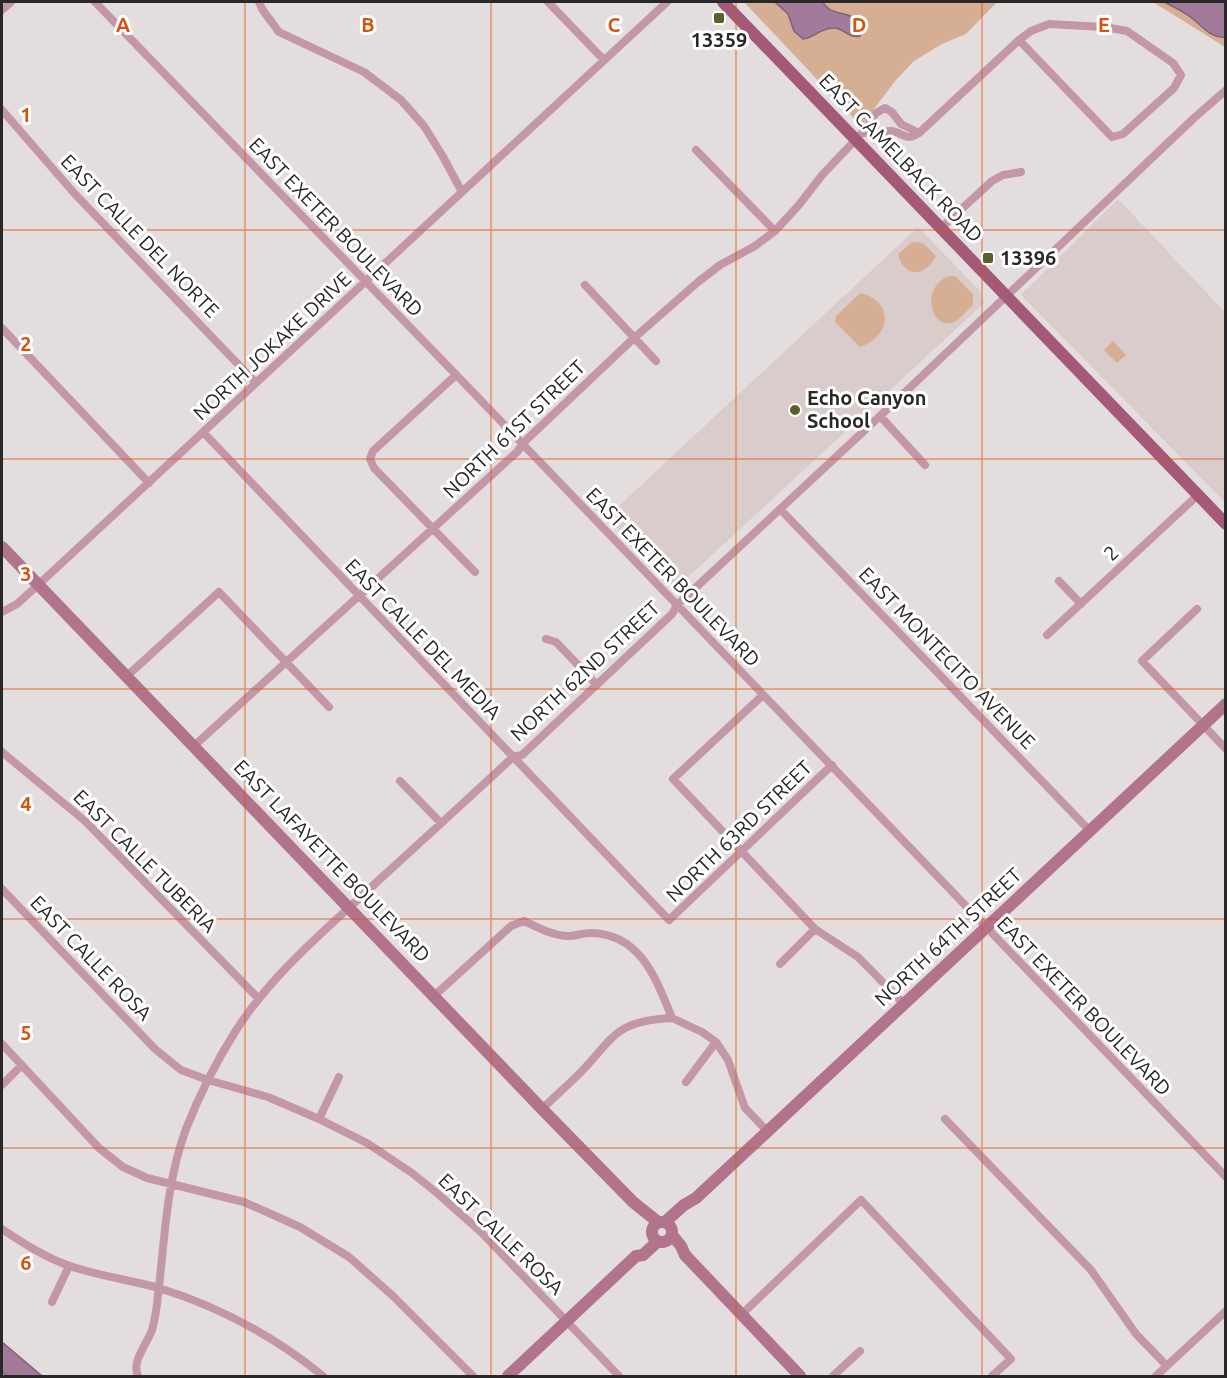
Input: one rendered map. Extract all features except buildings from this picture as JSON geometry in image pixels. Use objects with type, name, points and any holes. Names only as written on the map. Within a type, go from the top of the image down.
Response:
[{"type":"main road","name":"EAST CAMELBACK ROAD","points":[[723,2],[859,136],[941,228],[1226,524]]},
{"type":"street","points":[[2,10],[10,2]]},
{"type":"street","name":"EAST EXETER BOULEVARD","points":[[95,2],[832,765],[1226,1177]]},
{"type":"street","points":[[260,2],[262,9],[279,32],[364,72],[401,100],[424,126],[462,192]]},
{"type":"street","points":[[548,2],[604,60]]},
{"type":"street","name":"NORTH JOKAKE DRIVE","points":[[2,612],[17,604],[38,585],[667,2]]},
{"type":"street","points":[[890,131],[907,138],[919,134],[1019,40],[1031,31],[1049,24],[1104,27],[1127,31],[1173,63],[1181,75],[1174,88],[1123,134],[1112,137],[1019,40]]},
{"type":"street","name":"NORTH 62ND STREET","points":[[137,1375],[136,1365],[152,1329],[172,1183],[186,1130],[208,1080],[235,1031],[260,999],[288,967],[349,908],[513,757],[522,755],[672,614],[677,605],[1226,90]]},
{"type":"street","name":"NORTH 61ST STREET","points":[[195,746],[518,451],[522,444],[634,338],[703,277],[755,246],[788,219],[823,174],[859,136],[876,113],[885,108],[898,119]]},
{"type":"street","name":"EAST CALLE DEL NORTE","points":[[2,110],[57,175],[256,383]]},
{"type":"street","points":[[859,136],[890,131],[896,127],[898,119]]},
{"type":"street","points":[[898,119],[901,124],[919,134]]},
{"type":"street","points":[[696,150],[775,231]]},
{"type":"street","points":[[941,228],[992,181],[1004,175],[1021,172]]},
{"type":"street","points":[[585,285],[656,361]]},
{"type":"street","points":[[2,328],[149,483]]},
{"type":"street","points":[[456,375],[373,451],[370,459],[374,468],[475,572]]},
{"type":"street","points":[[880,416],[925,465]]},
{"type":"street","name":"EAST CALLE DEL MEDIA","points":[[203,432],[669,920]]},
{"type":"street","name":"2","points":[[1047,635],[1198,495]]},
{"type":"street","name":"EAST MONTECITO AVENUE","points":[[780,509],[1090,831]]},
{"type":"street","name":"EAST LAFAYETTE BOULEVARD","points":[[2,547],[661,1232],[681,1246],[686,1255],[798,1376]]},
{"type":"street","points":[[1059,581],[1081,604]]},
{"type":"street","points":[[127,676],[219,592],[329,707]]},
{"type":"street","points":[[1197,609],[1142,661],[1226,749]]},
{"type":"street","points":[[546,639],[556,642],[597,685]]},
{"type":"street","points":[[763,695],[673,779],[815,929],[858,957],[904,1004]]},
{"type":"street","name":"NORTH 64TH STREET","points":[[508,1377],[636,1257],[643,1255],[684,1205],[696,1198],[768,1132],[1226,704]]},
{"type":"street","name":"EAST CALLE TUBERIA","points":[[2,752],[85,821],[260,999]]},
{"type":"street","name":"NORTH 63RD STREET","points":[[669,920],[832,765]]},
{"type":"street","points":[[400,781],[441,823]]},
{"type":"street","name":"EAST CALLE ROSA","points":[[2,889],[155,1049],[181,1070],[268,1097],[319,1119],[367,1143],[437,1193],[481,1232],[619,1377]]},
{"type":"street","points":[[434,996],[511,926],[524,921],[543,930],[567,936],[590,933],[611,936],[626,942],[642,957],[658,983],[672,1018]]},
{"type":"street","points":[[780,964],[815,929]]},
{"type":"street","points":[[542,1109],[581,1072],[615,1033],[635,1023],[672,1018],[702,1032],[716,1042],[728,1060],[745,1108],[768,1132]]},
{"type":"street","points":[[686,1082],[716,1042]]},
{"type":"street","points":[[2,1044],[99,1148],[123,1167],[147,1178],[244,1202],[300,1227],[349,1257],[393,1296],[473,1377]]},
{"type":"street","points":[[2,1085],[21,1065]]},
{"type":"street","points":[[319,1119],[339,1077]]},
{"type":"street","points":[[945,1119],[1091,1270],[1137,1334],[1167,1366]]},
{"type":"street","points":[[741,1315],[861,1200],[1011,1359],[993,1377]]},
{"type":"street","points":[[2,1229],[28,1246],[69,1266],[159,1288],[211,1306],[252,1326],[294,1352],[323,1377]]},
{"type":"street","points":[[52,1302],[69,1266]]},
{"type":"street","points":[[1156,1377],[1226,1311]]},
{"type":"street","points":[[833,1377],[860,1351]]},
{"type":"shaded area","points":[[744,2],[997,2],[966,34],[942,44],[914,61],[896,80],[861,126]]},
{"type":"shaded area","points":[[775,2],[822,2],[829,9],[857,19],[861,23],[860,36],[852,36],[837,28],[830,28],[803,39],[794,31],[788,14]]},
{"type":"shaded area","points":[[1153,2],[1225,2],[1225,47]]},
{"type":"shaded area","points":[[1164,2],[1225,2],[1225,37],[1215,36],[1186,14]]},
{"type":"shaded area","points":[[1118,199],[1225,312],[1225,502],[1021,295]]},
{"type":"shaded area","name":"Echo Canyon School","points":[[918,227],[980,291],[984,303],[685,580],[681,588],[675,588],[607,517]]},
{"type":"shaded area","points":[[912,242],[923,243],[936,256],[927,268],[921,271],[910,271],[905,268],[898,254]]},
{"type":"shaded area","points":[[949,276],[955,276],[973,294],[973,305],[957,320],[944,323],[934,313],[932,297],[940,281]]},
{"type":"shaded area","points":[[860,293],[879,303],[884,311],[885,319],[878,335],[860,347],[835,322],[836,316]]},
{"type":"shaded area","points":[[1113,341],[1126,355],[1117,363],[1104,350]]},
{"type":"shaded area","points":[[2,1342],[42,1376],[7,1376],[2,1372]]},
{"type":"place","name":"13359","points":[[719,18]]},
{"type":"place","name":"13396","points":[[988,258]]},
{"type":"place","name":"Echo Canyon School","points":[[795,410]]}]
